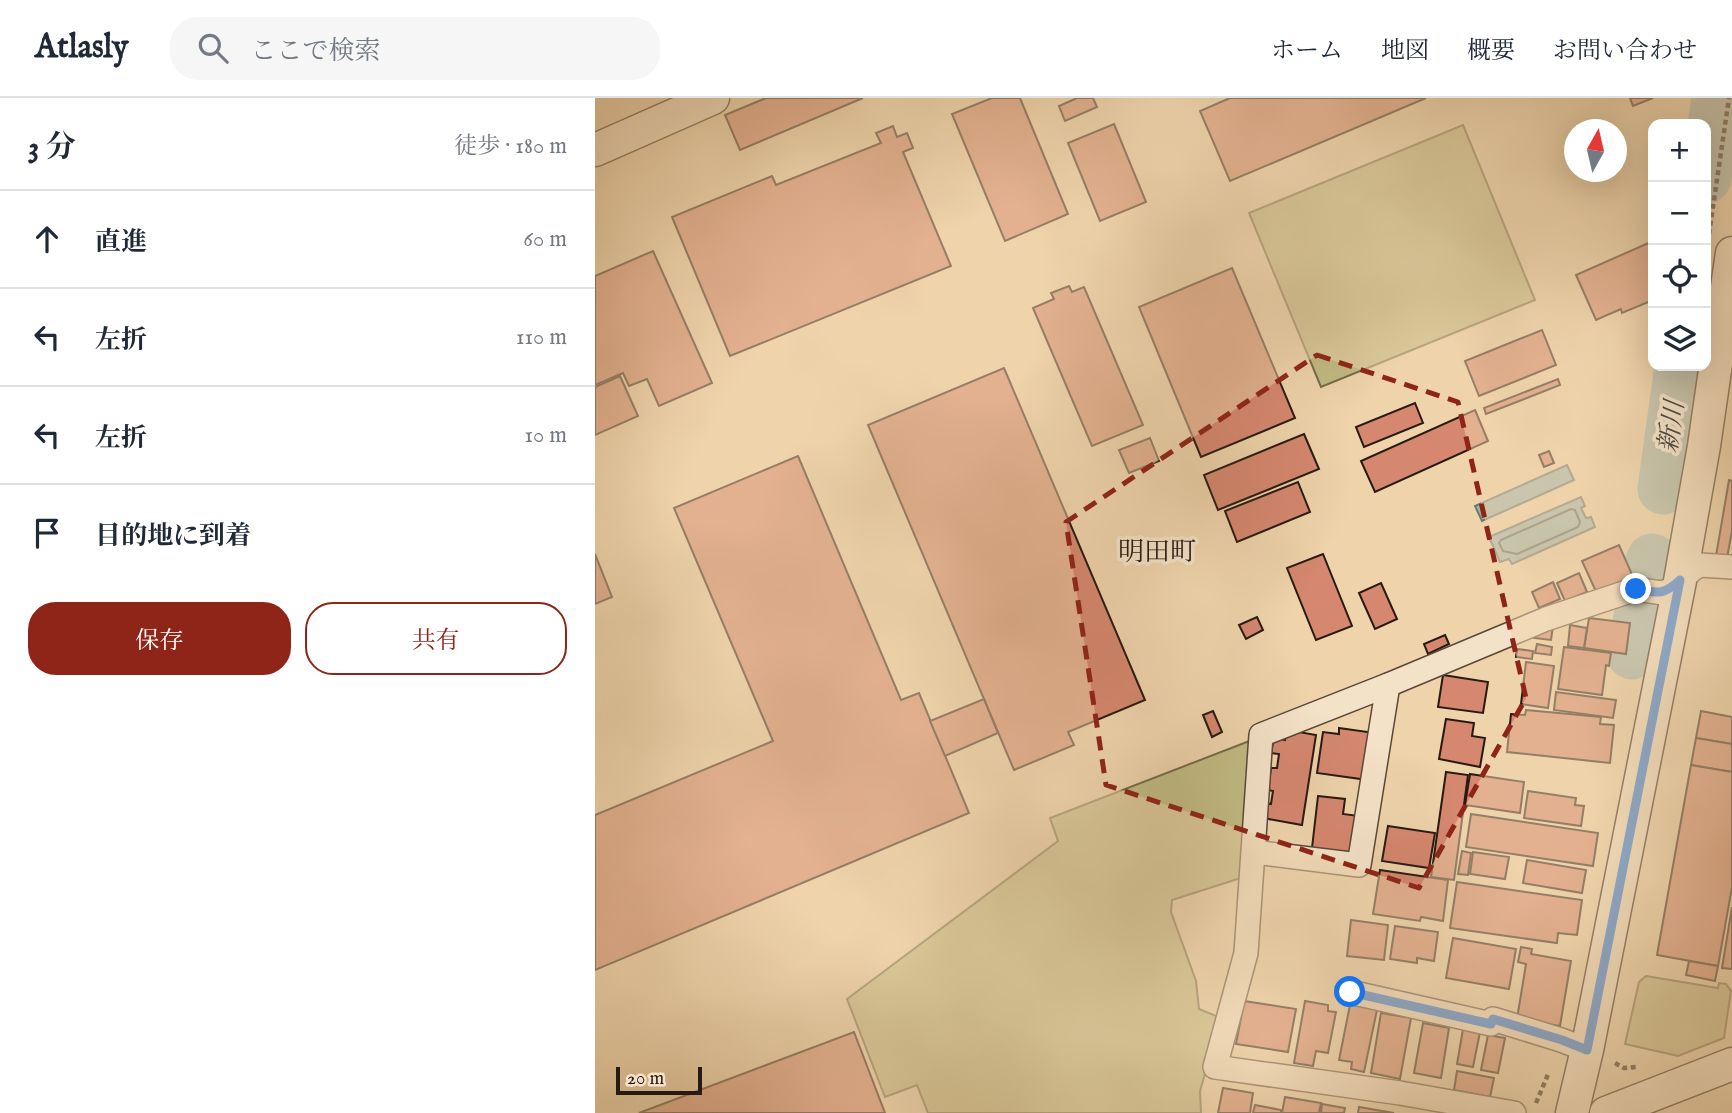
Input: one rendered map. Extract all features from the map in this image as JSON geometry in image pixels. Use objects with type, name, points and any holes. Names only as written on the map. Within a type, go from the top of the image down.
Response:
[{"type":"street","points":[[595,150],[713,98]]},
{"type":"street","points":[[1572,1113],[1600,1056],[1728,311],[1720,249]]},
{"type":"street","points":[[1514,1113],[1400,1093],[1215,1068],[1246,953],[1261,735],[1546,619],[1636,589],[1662,593],[1670,590],[1700,565],[1732,567]]},
{"type":"street","points":[[1254,852],[1359,865],[1388,685]]},
{"type":"street","points":[[1350,992],[1491,1024],[1493,1019],[1562,1040],[1600,1056]]},
{"type":"street","points":[[1606,1113],[1732,1064]]},
{"type":"path","points":[[1720,249],[1729,98]]},
{"type":"path","points":[[1600,1056],[1624,1068],[1637,1067]]},
{"type":"highlighted area","points":[[1317,355],[1458,402],[1526,698],[1419,888],[1106,785],[1066,522]]},
{"type":"shaded area","points":[[1463,125],[1535,300],[1321,387],[1249,213]]},
{"type":"shaded area","points":[[1252,740],[1244,877],[1172,900],[1171,912],[1196,981],[1199,1009],[1221,1018],[1200,1091],[1201,1113],[928,1113],[917,1085],[885,1097],[847,999],[1058,841],[1050,818]]},
{"type":"shaded area","points":[[1646,976],[1718,988],[1719,983],[1726,984],[1731,991],[1724,1038],[1678,1056],[1625,1044],[1639,982]]},
{"type":"water","points":[[1567,465],[1574,480],[1482,521],[1475,506]]},
{"type":"water","points":[[1581,497],[1585,506],[1581,508],[1586,518],[1591,517],[1595,527],[1512,564],[1509,559],[1500,562],[1489,537]]},
{"type":"building","points":[[766,98],[863,98],[740,150],[725,115]]},
{"type":"building","points":[[992,98],[1020,98],[1068,214],[1005,241],[952,114]]},
{"type":"building","points":[[1077,98],[1093,98],[1097,107],[1065,121],[1059,106]]},
{"type":"building","points":[[1230,98],[1426,98],[1230,181],[1200,111]]},
{"type":"building","points":[[1630,98],[1653,98],[1633,106]]},
{"type":"building","points":[[1114,124],[1146,202],[1100,221],[1068,143]]},
{"type":"building","points":[[893,126],[897,137],[907,133],[913,148],[903,152],[951,266],[730,356],[672,217],[772,176],[776,185],[881,143],[876,133]]},
{"type":"building","points":[[1648,243],[1648,302],[1622,313],[1621,309],[1596,320],[1576,275]]},
{"type":"building","points":[[653,251],[712,383],[659,406],[647,379],[629,386],[623,373],[595,385],[595,276]]},
{"type":"building","points":[[1232,268],[1295,418],[1201,457],[1139,307]]},
{"type":"building","points":[[1069,286],[1072,292],[1084,287],[1143,425],[1092,446],[1033,308],[1054,299],[1051,293]]},
{"type":"building","points":[[1542,330],[1556,365],[1479,396],[1465,361]]},
{"type":"building","points":[[1004,368],[1145,700],[1068,732],[1074,745],[1014,770],[868,425]]},
{"type":"building","points":[[620,376],[638,416],[595,435],[595,387]]},
{"type":"building","points":[[1558,379],[1560,385],[1486,414],[1484,408]]},
{"type":"building","points":[[1415,403],[1423,423],[1364,447],[1356,427]]},
{"type":"building","points":[[1475,410],[1488,441],[1375,492],[1361,461]]},
{"type":"building","points":[[1304,434],[1319,469],[1218,510],[1204,475]]},
{"type":"building","points":[[1150,438],[1159,461],[1129,473],[1119,450]]},
{"type":"building","points":[[1549,451],[1554,463],[1544,467],[1539,455]]},
{"type":"building","points":[[798,456],[901,700],[919,693],[969,813],[595,970],[595,815],[773,741],[674,508]]},
{"type":"building","points":[[1729,480],[1732,481],[1732,531],[1727,558],[1716,556]]},
{"type":"building","points":[[1298,482],[1310,512],[1237,542],[1225,511]]},
{"type":"building","points":[[1619,545],[1634,579],[1598,596],[1582,561]]},
{"type":"building","points":[[595,554],[612,597],[595,604]]},
{"type":"building","points":[[1323,554],[1352,626],[1316,640],[1287,568]]},
{"type":"building","points":[[1579,573],[1587,592],[1565,601],[1557,583]]},
{"type":"building","points":[[1553,582],[1560,599],[1539,608],[1532,592]]},
{"type":"building","points":[[1381,583],[1397,619],[1375,629],[1359,593]]},
{"type":"building","points":[[1257,617],[1263,630],[1246,639],[1239,625]]},
{"type":"building","points":[[1589,618],[1630,623],[1626,654],[1584,648]]},
{"type":"building","points":[[1536,624],[1553,626],[1551,640],[1534,638]]},
{"type":"building","points":[[1570,625],[1587,628],[1584,648],[1568,646]]},
{"type":"building","points":[[1445,635],[1449,644],[1428,654],[1424,644]]},
{"type":"building","points":[[1537,644],[1552,647],[1551,655],[1535,653]]},
{"type":"building","points":[[1564,647],[1611,653],[1609,666],[1606,665],[1602,695],[1558,689]]},
{"type":"building","points":[[1517,649],[1533,651],[1532,659],[1516,657]]},
{"type":"building","points":[[1526,662],[1554,666],[1548,708],[1521,704]]},
{"type":"building","points":[[1443,675],[1488,682],[1483,713],[1438,707]]},
{"type":"building","points":[[1556,692],[1616,700],[1613,718],[1554,710]]},
{"type":"building","points":[[984,699],[998,733],[945,756],[930,721]]},
{"type":"building","points":[[1526,710],[1601,717],[1600,724],[1614,725],[1610,763],[1507,752],[1511,714],[1525,715]]},
{"type":"building","points":[[1213,711],[1222,732],[1212,737],[1203,715]]},
{"type":"building","points":[[1701,711],[1732,717],[1732,744],[1696,738]]},
{"type":"building","points":[[1446,719],[1474,723],[1472,736],[1485,738],[1480,767],[1439,759]]},
{"type":"building","points":[[1339,728],[1375,733],[1368,780],[1317,773],[1323,732],[1339,734]]},
{"type":"building","points":[[1287,730],[1316,735],[1302,825],[1263,818],[1265,803],[1271,804],[1273,791],[1268,790],[1271,768],[1277,768],[1279,754],[1271,753],[1274,737],[1285,740]]},
{"type":"building","points":[[1696,738],[1732,744],[1732,772],[1691,765]]},
{"type":"building","points":[[1691,765],[1732,772],[1732,887],[1718,966],[1657,955]]},
{"type":"building","points":[[1446,772],[1468,775],[1454,880],[1431,877]]},
{"type":"building","points":[[1470,774],[1524,782],[1520,813],[1465,805]]},
{"type":"building","points":[[1528,791],[1576,798],[1575,805],[1584,806],[1581,826],[1524,818]]},
{"type":"building","points":[[1318,796],[1345,799],[1343,814],[1359,816],[1355,853],[1312,848]]},
{"type":"building","points":[[1471,814],[1598,833],[1593,866],[1466,847]]},
{"type":"building","points":[[1388,826],[1435,833],[1429,868],[1382,861]]},
{"type":"building","points":[[1462,851],[1471,853],[1468,875],[1458,874]]},
{"type":"building","points":[[1473,852],[1509,857],[1505,879],[1470,874]]},
{"type":"building","points":[[1527,860],[1586,870],[1582,893],[1523,883]]},
{"type":"building","points":[[1380,870],[1448,880],[1443,921],[1421,917],[1420,921],[1373,914]]},
{"type":"building","points":[[1457,882],[1582,900],[1577,935],[1558,933],[1557,943],[1450,928]]},
{"type":"building","points":[[1732,907],[1732,969],[1722,968]]},
{"type":"building","points":[[1351,920],[1388,925],[1384,960],[1347,956]]},
{"type":"building","points":[[1395,926],[1438,932],[1434,961],[1417,958],[1417,963],[1390,959]]},
{"type":"building","points":[[1453,938],[1516,949],[1509,989],[1446,978]]},
{"type":"building","points":[[1521,947],[1532,949],[1531,954],[1571,961],[1560,1026],[1517,1019],[1526,964],[1518,962]]},
{"type":"building","points":[[1689,961],[1718,966],[1715,981],[1686,975]]},
{"type":"building","points":[[1351,1000],[1378,1005],[1364,1072],[1351,1069],[1352,1062],[1339,1060]]},
{"type":"building","points":[[1244,1001],[1296,1009],[1288,1052],[1236,1044]]},
{"type":"building","points":[[1305,1001],[1328,1005],[1328,1011],[1336,1012],[1328,1053],[1316,1051],[1313,1066],[1294,1063]]},
{"type":"building","points":[[1381,1013],[1411,1018],[1400,1079],[1371,1073]]},
{"type":"building","points":[[1423,1023],[1449,1028],[1441,1078],[1414,1073]]},
{"type":"building","points":[[1463,1029],[1480,1032],[1473,1067],[1457,1064]]},
{"type":"building","points":[[854,1032],[885,1113],[639,1113]]},
{"type":"building","points":[[1488,1035],[1505,1038],[1498,1073],[1481,1070]]},
{"type":"building","points":[[1457,1071],[1494,1078],[1490,1097],[1454,1090]]},
{"type":"building","points":[[1223,1088],[1253,1093],[1250,1113],[1218,1113]]},
{"type":"building","points":[[1285,1097],[1321,1103],[1319,1113],[1282,1113]]},
{"type":"building","points":[[1322,1104],[1345,1108],[1344,1113],[1321,1113]]},
{"type":"building","points":[[1255,1105],[1281,1110],[1281,1113],[1253,1113]]},
{"type":"building","points":[[1359,1107],[1394,1113],[1358,1113]]},
{"type":"waterway","name":"新川","points":[[1711,142],[1717,98]]},
{"type":"waterway","name":"新川","points":[[1663,489],[1679,371]]},
{"type":"waterway","name":"新川","points":[[1643,582],[1652,559]]},
{"type":"waterway","name":"新川","points":[[1632,654],[1642,601]]},
{"type":"district","name":"明田町","points":[[1157,552]]},
{"type":"route","points":[[1350,992],[1491,1024],[1493,1019],[1587,1050],[1680,580],[1670,590],[1662,593],[1636,589]]}]
